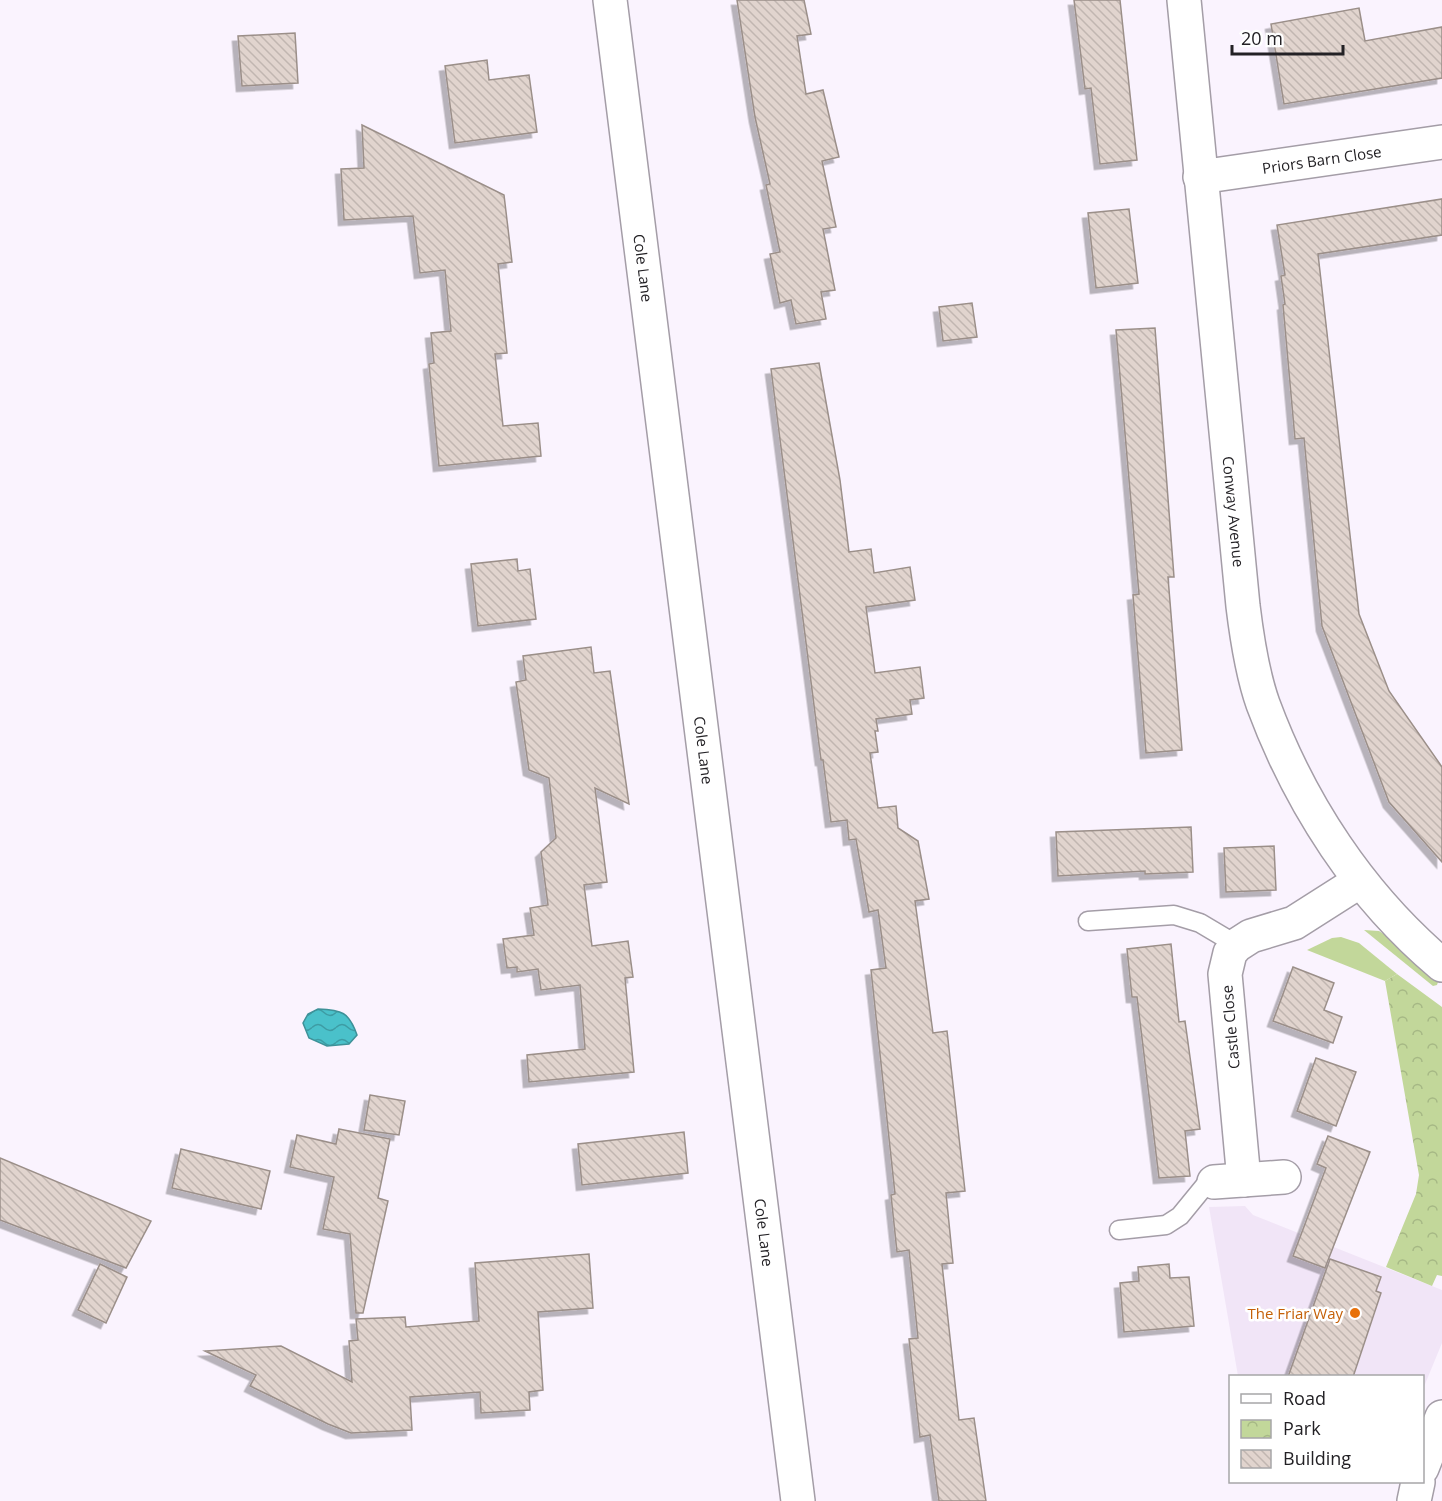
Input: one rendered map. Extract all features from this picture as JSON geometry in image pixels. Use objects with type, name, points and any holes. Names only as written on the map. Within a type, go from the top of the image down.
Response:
[{"type":"street","name":"Cole Lane","points":[[610,0],[798,1501]]},
{"type":"street","name":"Conway Avenue","points":[[1184,0],[1243,606],[1254,672],[1263,703],[1298,780],[1336,849],[1360,881],[1415,942],[1442,965]]},
{"type":"street","name":"Priors Barn Close","points":[[1200,177],[1442,142]]},
{"type":"street","points":[[1237,945],[1251,936],[1294,923],[1360,881]]},
{"type":"street","name":"Castle Close","points":[[1229,1181],[1225,974],[1230,953],[1237,945]]},
{"type":"street","points":[[1229,1181],[1284,1177]]},
{"type":"street","points":[[1424,1463],[1442,1417]]},
{"type":"street","points":[[1414,1501],[1418,1483]]},
{"type":"lane","points":[[1088,921],[1174,915],[1200,923],[1237,945]]},
{"type":"lane","points":[[1119,1230],[1166,1225],[1180,1216],[1207,1183],[1229,1181]]},
{"type":"shaded area","points":[[1245,1206],[1253,1215],[1442,1290],[1442,1343],[1424,1387],[1424,1375],[1238,1375],[1209,1207]]},
{"type":"green space","points":[[1364,930],[1379,931],[1390,938],[1438,982],[1437,985],[1433,986]]},
{"type":"green space","points":[[1341,937],[1359,943],[1397,974],[1385,981],[1307,950],[1332,938]]},
{"type":"green space","points":[[1397,974],[1442,1007],[1442,1276],[1437,1275],[1432,1286],[1386,1267],[1416,1194],[1419,1175],[1385,981]]},
{"type":"water","points":[[318,1009],[333,1010],[344,1014],[351,1021],[357,1035],[349,1044],[327,1046],[309,1038],[303,1023],[308,1014]]},
{"type":"building","points":[[737,0],[804,0],[811,34],[797,36],[806,94],[823,90],[839,157],[822,161],[836,227],[823,229],[835,290],[821,292],[826,319],[796,324],[791,300],[780,303],[770,254],[780,252],[766,185],[770,184],[755,117]]},
{"type":"building","points":[[1074,0],[1120,0],[1137,160],[1100,164],[1091,88],[1085,89]]},
{"type":"building","points":[[1359,8],[1365,41],[1442,27],[1442,78],[1284,104],[1271,24]]},
{"type":"building","points":[[295,33],[298,83],[242,86],[238,36]]},
{"type":"building","points":[[487,60],[489,80],[529,75],[537,132],[455,143],[445,66]]},
{"type":"building","points":[[362,125],[504,195],[512,262],[498,264],[507,353],[495,354],[503,426],[538,423],[541,456],[439,466],[429,364],[434,363],[431,333],[451,331],[445,270],[420,273],[413,216],[344,220],[341,169],[364,168]]},
{"type":"building","points":[[1442,199],[1442,235],[1318,254],[1359,614],[1389,691],[1442,767],[1442,862],[1389,802],[1322,626],[1304,438],[1295,439],[1281,276],[1285,275],[1277,225]]},
{"type":"building","points":[[1129,209],[1138,283],[1096,288],[1088,213]]},
{"type":"building","points":[[972,303],[977,337],[943,341],[939,307]]},
{"type":"building","points":[[1155,328],[1174,577],[1168,577],[1182,750],[1146,753],[1133,595],[1139,594],[1116,330]]},
{"type":"building","points":[[819,363],[840,480],[849,552],[871,549],[874,573],[910,567],[915,600],[866,607],[875,673],[920,667],[924,698],[910,700],[912,714],[876,719],[878,752],[870,753],[878,808],[896,806],[898,828],[918,841],[929,899],[915,901],[933,1033],[947,1031],[965,1191],[946,1193],[953,1263],[942,1264],[959,1420],[974,1418],[986,1501],[939,1501],[930,1435],[920,1437],[909,1339],[918,1338],[909,1250],[897,1252],[891,1195],[895,1194],[871,970],[886,968],[878,910],[869,912],[856,839],[849,840],[847,820],[831,822],[771,369]]},
{"type":"building","points":[[517,559],[518,571],[530,569],[536,619],[478,626],[471,564]]},
{"type":"building","points":[[591,647],[594,673],[610,671],[629,804],[595,788],[607,882],[584,885],[592,946],[628,941],[633,977],[625,978],[634,1072],[529,1082],[527,1055],[585,1049],[580,985],[541,990],[538,969],[517,972],[517,967],[507,968],[503,939],[534,935],[530,908],[548,905],[541,852],[556,838],[549,778],[529,770],[516,682],[526,680],[523,656]]},
{"type":"building","points":[[1191,827],[1193,872],[1145,874],[1145,871],[1058,876],[1056,832]]},
{"type":"building","points":[[1274,846],[1276,890],[1226,892],[1224,848]]},
{"type":"building","points":[[1171,944],[1179,1022],[1185,1021],[1200,1129],[1185,1131],[1190,1176],[1159,1178],[1137,997],[1132,997],[1127,949]]},
{"type":"building","points":[[1293,967],[1334,983],[1324,1010],[1342,1017],[1333,1043],[1273,1021]]},
{"type":"building","points":[[1316,1058],[1356,1072],[1336,1126],[1297,1111]]},
{"type":"building","points":[[370,1095],[405,1101],[399,1135],[364,1130]]},
{"type":"building","points":[[339,1129],[390,1139],[378,1198],[388,1201],[363,1313],[356,1313],[350,1234],[323,1229],[334,1177],[290,1167],[297,1135],[336,1144]]},
{"type":"building","points":[[684,1132],[688,1173],[582,1185],[578,1144]]},
{"type":"building","points":[[1328,1136],[1370,1152],[1325,1268],[1293,1256],[1326,1168],[1317,1164]]},
{"type":"building","points":[[181,1149],[270,1171],[261,1209],[172,1188]]},
{"type":"building","points":[[0,1158],[151,1221],[126,1268],[0,1220]]},
{"type":"building","points":[[589,1254],[593,1308],[538,1312],[543,1390],[529,1392],[530,1410],[481,1413],[480,1392],[410,1397],[412,1430],[351,1433],[250,1386],[256,1375],[205,1351],[281,1346],[352,1382],[349,1341],[358,1340],[356,1319],[405,1317],[406,1327],[479,1321],[475,1263]]},
{"type":"building","points":[[1330,1259],[1381,1277],[1376,1291],[1381,1293],[1354,1375],[1289,1375]]},
{"type":"building","points":[[100,1264],[127,1277],[106,1323],[78,1310]]},
{"type":"building","points":[[1169,1264],[1170,1278],[1189,1277],[1194,1326],[1124,1332],[1120,1283],[1139,1281],[1138,1267]]},
{"type":"place","name":"The Friar Way","points":[[1355,1313]]}]
